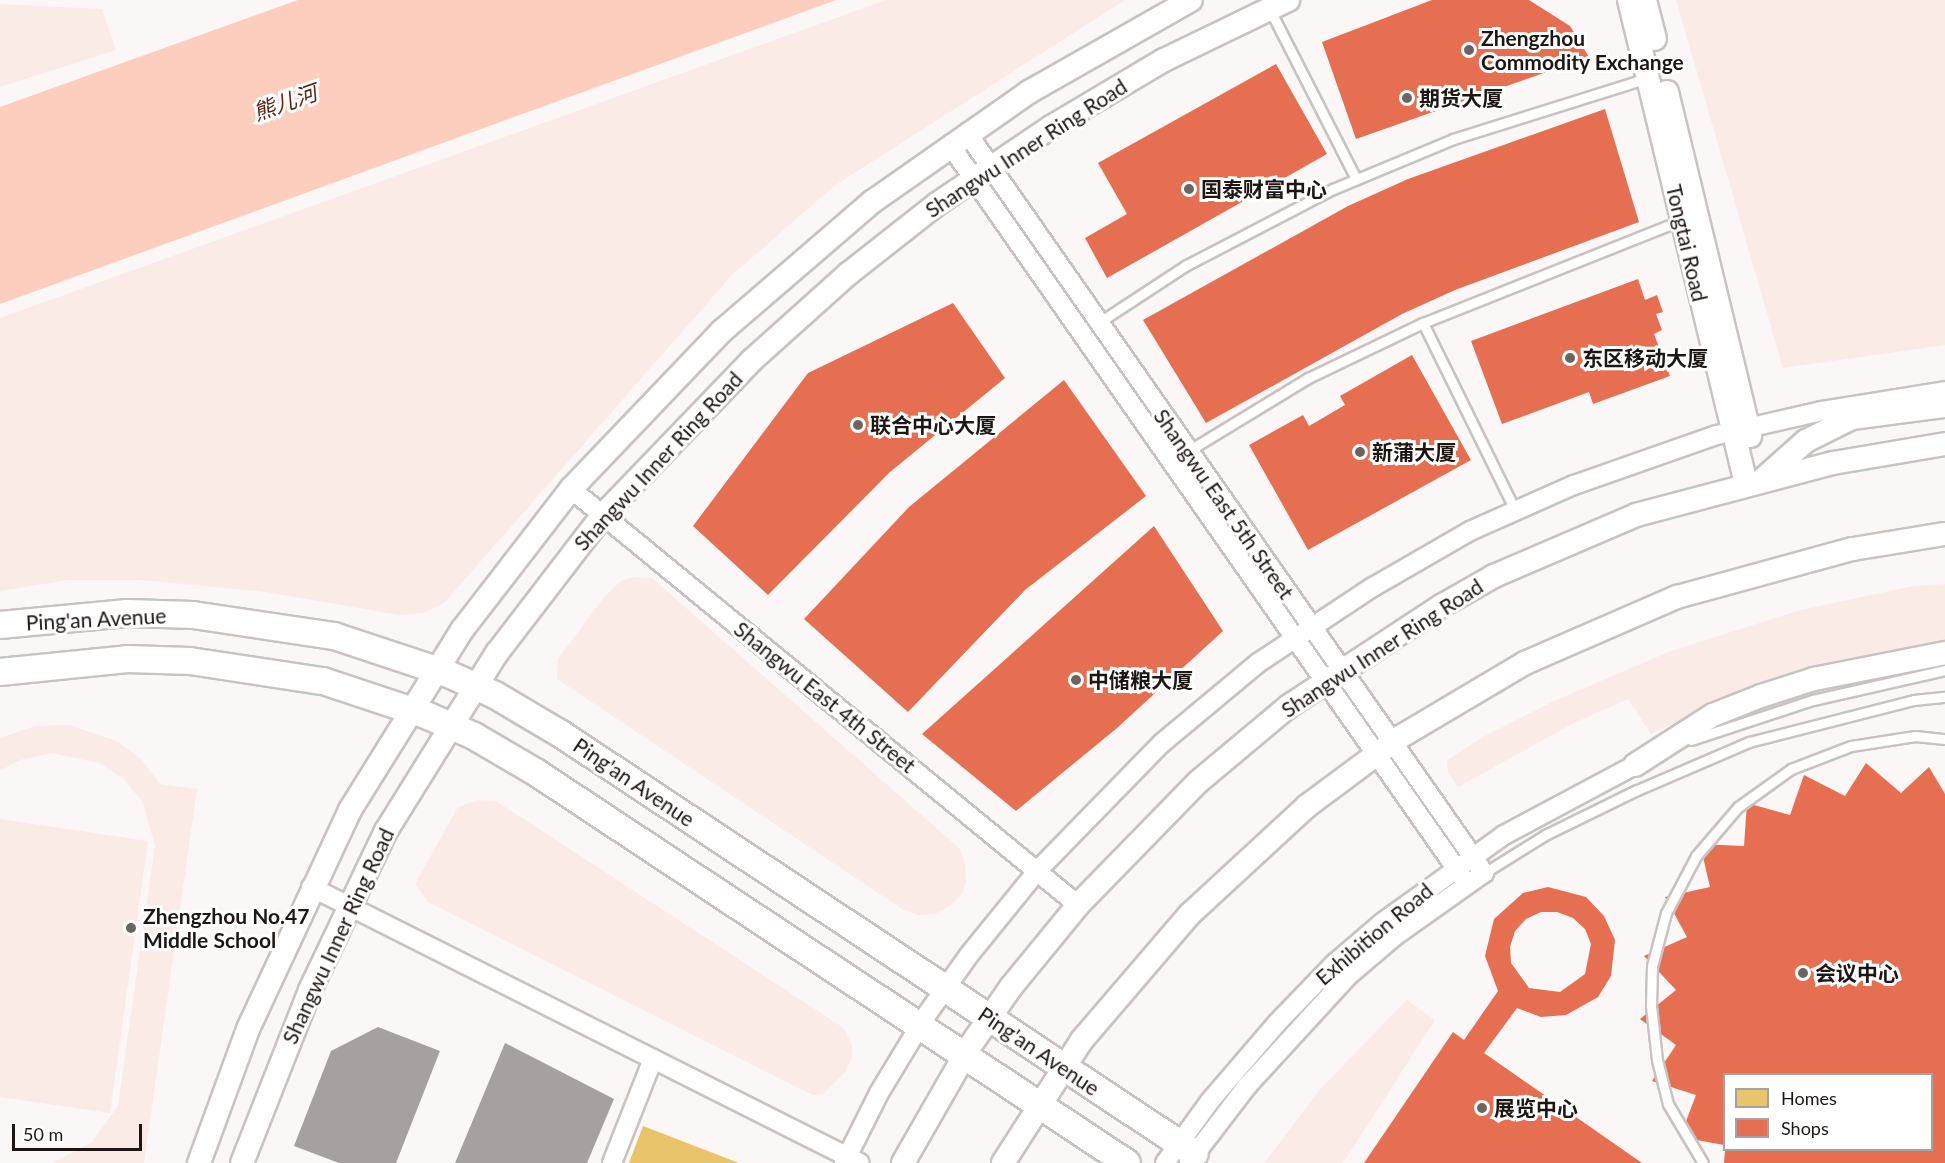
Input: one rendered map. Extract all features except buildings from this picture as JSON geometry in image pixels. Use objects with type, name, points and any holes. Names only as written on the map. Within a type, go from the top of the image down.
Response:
[{"type":"main road","name":"Ping'an Avenue","points":[[0,625],[127,613],[193,615],[334,636],[439,670],[477,687],[561,734],[1064,1067],[1182,1156]]},
{"type":"main road","name":"Ping'an Avenue","points":[[0,672],[128,658],[190,660],[323,681],[413,710],[452,726],[537,773],[1127,1163]]},
{"type":"street","name":"Shangwu Inner Ring Road","points":[[199,1163],[231,1070],[311,887],[350,810],[462,630],[571,489],[678,375],[785,273],[959,139],[1080,62],[1191,0]]},
{"type":"street","name":"Tongtai Road","points":[[1629,0],[1682,220],[1740,429]]},
{"type":"street","name":"Tongtai Road","points":[[1645,0],[1753,483]]},
{"type":"street","name":"Shangwu Inner Ring Road","points":[[242,1163],[286,1045],[348,906],[386,831],[523,617],[603,515],[701,411],[813,304],[982,173],[1164,60],[1278,4]]},
{"type":"street","name":"Shangwu East 5th Street","points":[[959,139],[1293,638],[1333,676]]},
{"type":"street","name":"Shangwu East 5th Street","points":[[982,173],[1098,323],[1310,627],[1333,676],[1384,749],[1467,884]]},
{"type":"street","points":[[311,887],[850,1161],[879,1093],[920,1026],[945,988],[1038,870],[1162,743],[1257,663],[1310,627],[1470,531],[1515,510],[1617,469],[1740,429],[1842,407],[1945,391]]},
{"type":"street","points":[[1753,483],[1806,441],[1852,418],[1945,406]]},
{"type":"street","name":"Shangwu Inner Ring Road","points":[[903,1163],[965,1055],[990,1018],[1078,905],[1198,783],[1333,676],[1443,605],[1542,553],[1636,515],[1833,463],[1945,444]]},
{"type":"street","name":"Shangwu East 4th Street","points":[[571,489],[1078,905]]},
{"type":"street","points":[[1003,1163],[1064,1067],[1146,963],[1215,889],[1307,806],[1384,749],[1525,663],[1677,597],[1853,549],[1945,534]]},
{"type":"street","points":[[1635,765],[1713,715],[1761,696],[1814,679],[1945,653]]},
{"type":"street","name":"Shangwu East 5th Street","points":[[1384,749],[1484,873]]},
{"type":"street","name":"Exhibition Road","points":[[1182,1156],[1233,1073],[1335,963],[1472,857],[1577,793],[1635,765]]},
{"type":"street","name":"Exhibition Road","points":[[1182,1156],[1348,976],[1484,873]]},
{"type":"street","points":[[612,1163],[653,1059]]},
{"type":"lane","points":[[1278,4],[1356,179]]},
{"type":"lane","points":[[1098,323],[1185,266],[1356,179],[1453,139],[1648,78]]},
{"type":"lane","points":[[1187,451],[1308,378],[1423,323],[1682,220]]},
{"type":"lane","points":[[1423,323],[1515,510]]},
{"type":"lane","points":[[1635,765],[1722,727],[1871,684],[1945,670]]},
{"type":"lane","points":[[1484,873],[1545,835],[1637,789],[1738,746],[1914,700],[1945,697]]},
{"type":"lane","points":[[1703,1163],[1668,1104],[1657,1060],[1651,1006],[1652,966],[1666,913],[1696,856],[1738,807],[1791,770],[1851,746],[1915,736],[1945,739]]},
{"type":"shaded area","points":[[886,0],[1125,0],[834,186],[732,275],[444,603],[424,613],[399,615],[266,592],[140,580],[68,580],[0,591],[0,318]]},
{"type":"shaded area","points":[[1676,0],[1945,0],[1945,345],[1783,368]]},
{"type":"shaded area","points":[[0,4],[102,9],[116,50],[0,87]]},
{"type":"shaded area","points":[[634,577],[652,578],[959,848],[965,864],[966,881],[962,894],[950,906],[935,914],[918,915],[902,909],[557,679],[558,659],[605,596],[621,581]]},
{"type":"shaded area","points":[[1945,584],[1945,643],[1711,705],[1651,734],[1628,699],[1574,723],[1458,787],[1448,773],[1447,760],[1485,736],[1554,701],[1671,651],[1801,610],[1913,586]]},
{"type":"shaded area","points":[[69,725],[117,741],[141,759],[160,784],[197,789],[144,1163],[52,1163],[92,1142],[118,1106],[155,846],[143,803],[124,779],[99,763],[52,753],[20,760],[0,771],[0,738],[35,726]]},
{"type":"shaded area","points":[[478,800],[496,801],[844,1028],[852,1045],[852,1058],[845,1072],[823,1094],[813,1095],[428,902],[415,884],[458,807]]},
{"type":"shaded area","points":[[0,819],[148,841],[110,1113],[0,1097]]},
{"type":"shaded area","points":[[1407,1000],[1435,1020],[1343,1163],[1264,1163],[1322,1087]]},
{"type":"water","name":"熊儿河","points":[[298,0],[836,0],[0,304],[0,107]]},
{"type":"place","name":"Zhengzhou Commodity Exchange","points":[[1469,50]]},
{"type":"place","name":"期货大厦","points":[[1407,98]]},
{"type":"place","name":"国泰财富中心","points":[[1189,189]]},
{"type":"place","name":"东区移动大厦","points":[[1570,358]]},
{"type":"place","name":"联合中心大厦","points":[[858,425]]},
{"type":"place","name":"新蒲大厦","points":[[1360,452]]},
{"type":"place","name":"中储粮大厦","points":[[1076,680]]},
{"type":"place","name":"Zhengzhou No.47 Middle School","points":[[131,928]]},
{"type":"place","name":"会议中心","points":[[1803,973]]},
{"type":"place","name":"展览中心","points":[[1482,1108]]}]
